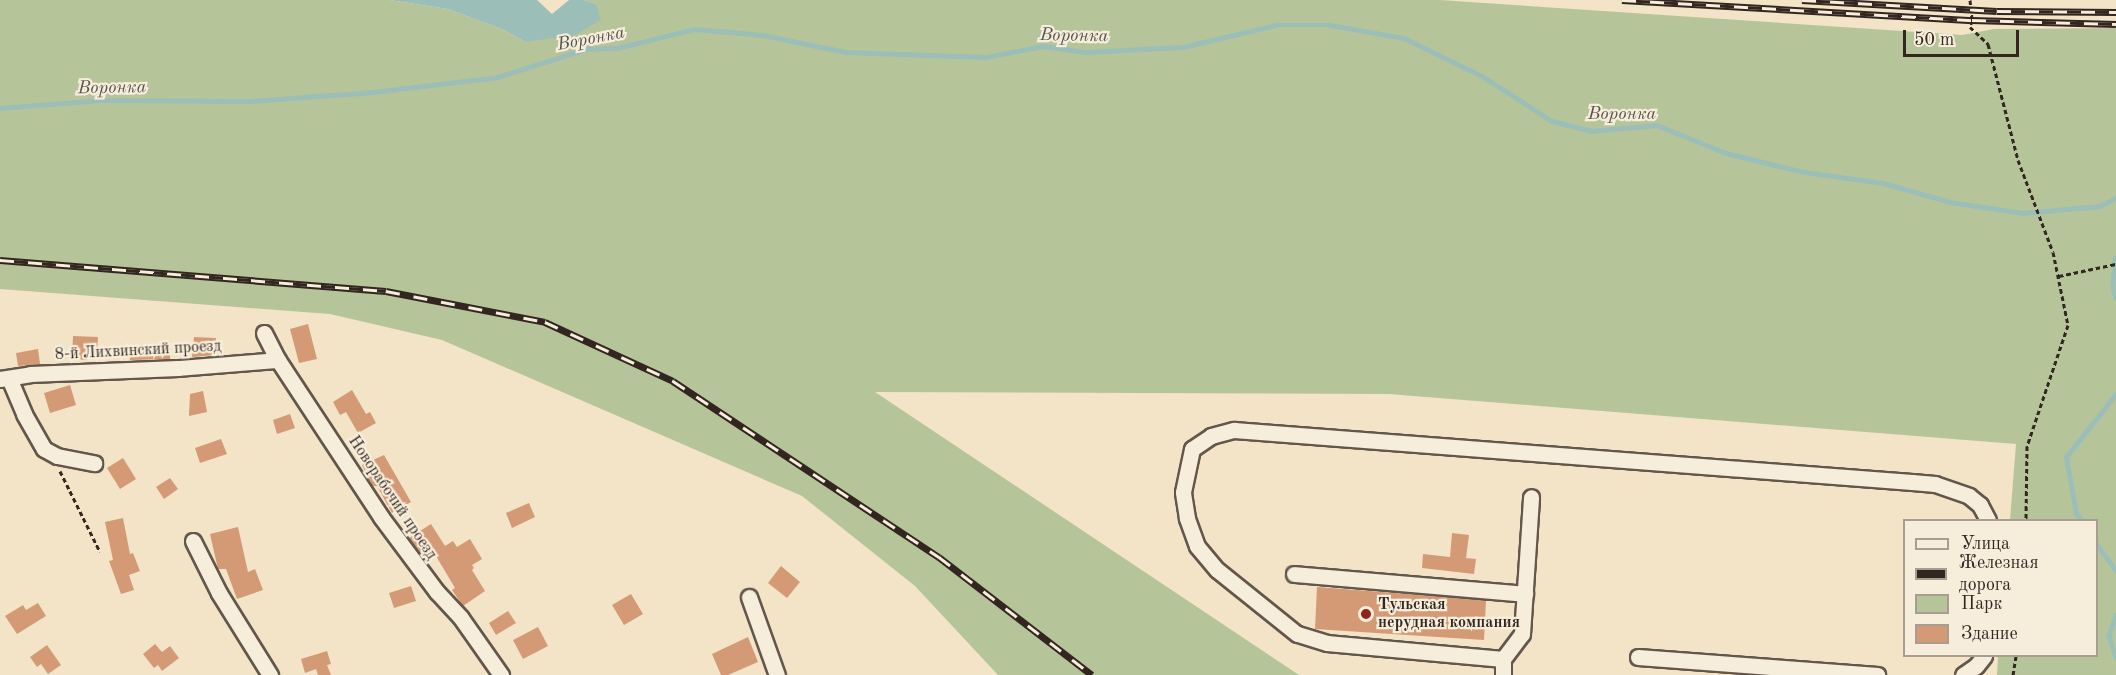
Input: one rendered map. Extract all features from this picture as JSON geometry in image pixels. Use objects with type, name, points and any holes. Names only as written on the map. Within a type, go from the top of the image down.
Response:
[{"type":"street","name":"Новорабочий проезд","points":[[264,333],[278,360],[387,526],[437,592],[460,618],[501,675]]},
{"type":"street","name":"8-й Лихвинский проезд","points":[[4,378],[278,360]]},
{"type":"street","points":[[4,378],[40,444],[51,454],[94,463]]},
{"type":"street","points":[[1503,659],[1327,643],[1297,634],[1217,570],[1197,546],[1187,518],[1182,492],[1192,449],[1211,436],[1234,430],[1935,484],[1969,496],[1980,505],[1987,519]]},
{"type":"street","points":[[1503,675],[1503,659],[1522,634],[1531,498]]},
{"type":"street","points":[[194,540],[219,593],[270,675]]},
{"type":"street","points":[[1294,574],[1525,594]]},
{"type":"street","points":[[749,597],[777,675]]},
{"type":"street","points":[[1638,657],[1876,675]]},
{"type":"street","points":[[1963,675],[1976,666],[1983,657]]},
{"type":"path","points":[[1970,0],[1972,20],[1970,27],[1988,44],[2018,160],[2053,252],[2068,325],[2027,446],[2026,519]]},
{"type":"path","points":[[2059,276],[2116,264]]},
{"type":"path","points":[[51,454],[100,552]]},
{"type":"path","points":[[2013,675],[2016,657]]},
{"type":"green space","points":[[0,0],[389,0],[448,9],[504,30],[525,42],[596,4],[584,0],[1440,0],[1962,35],[1994,29],[2116,28],[2116,675],[1997,675],[1998,657],[2098,657],[2098,519],[2010,519],[2016,444],[1389,394],[875,392],[1299,675],[998,675],[915,586],[802,496],[442,340],[330,314],[0,289]]},
{"type":"water","points":[[389,0],[537,0],[552,14],[569,0],[584,0],[596,4],[601,20],[575,35],[525,42],[504,30],[448,9]]},
{"type":"building","points":[[308,324],[317,359],[299,363],[290,329]]},
{"type":"building","points":[[73,336],[98,337],[97,354],[87,354],[87,360],[72,359]]},
{"type":"building","points":[[194,337],[216,338],[215,355],[192,357]]},
{"type":"building","points":[[170,348],[170,359],[130,360],[129,350]]},
{"type":"building","points":[[38,349],[40,364],[18,366],[16,353]]},
{"type":"building","points":[[70,385],[76,405],[50,413],[44,393]]},
{"type":"building","points":[[352,390],[366,414],[370,412],[376,423],[358,433],[346,412],[340,415],[333,402]]},
{"type":"building","points":[[203,391],[207,412],[189,416],[190,394]]},
{"type":"building","points":[[290,414],[295,428],[277,434],[273,420]]},
{"type":"building","points":[[221,439],[227,454],[200,463],[195,448]]},
{"type":"building","points":[[384,455],[411,502],[392,513],[377,486],[372,486],[362,465]]},
{"type":"building","points":[[123,458],[136,479],[120,489],[107,468]]},
{"type":"building","points":[[170,478],[178,489],[164,499],[156,487]]},
{"type":"building","points":[[529,503],[535,517],[512,528],[506,513]]},
{"type":"building","points":[[123,518],[130,554],[133,553],[140,571],[129,575],[134,590],[121,594],[109,561],[113,560],[105,522]]},
{"type":"building","points":[[431,524],[445,546],[453,541],[457,547],[470,539],[482,559],[472,565],[474,568],[472,570],[485,591],[463,606],[452,590],[455,588],[430,546],[420,552],[409,538]]},
{"type":"building","points":[[238,527],[248,572],[255,569],[263,590],[237,599],[226,569],[218,569],[210,534]]},
{"type":"building","points":[[1452,533],[1469,535],[1466,558],[1476,559],[1474,574],[1422,568],[1423,554],[1450,557]]},
{"type":"building","points":[[781,566],[800,582],[787,598],[768,583]]},
{"type":"building","points":[[411,586],[416,601],[394,608],[389,593]]},
{"type":"building","points":[[1317,587],[1486,600],[1484,640],[1315,629]]},
{"type":"building","points":[[631,594],[643,614],[624,625],[612,605]]},
{"type":"building","points":[[38,603],[46,616],[17,634],[5,616],[23,605],[26,610]]},
{"type":"building","points":[[508,611],[516,623],[496,635],[489,623]]},
{"type":"building","points":[[538,627],[548,646],[523,659],[513,640]]},
{"type":"building","points":[[748,637],[758,662],[728,675],[721,675],[712,654]]},
{"type":"building","points":[[155,644],[162,652],[170,646],[179,658],[162,671],[158,665],[154,668],[143,654]]},
{"type":"building","points":[[47,645],[61,665],[48,674],[41,664],[37,667],[30,657]]},
{"type":"building","points":[[327,651],[331,664],[327,665],[331,675],[318,675],[316,669],[305,673],[301,659]]},
{"type":"waterway","name":"Воронка","points":[[0,108],[101,100],[250,101],[373,92],[498,77],[586,49],[617,48],[695,29],[763,35],[846,52],[986,57],[1043,46],[1085,52],[1183,47],[1276,25],[1330,25],[1404,38],[1482,76],[1552,121],[1592,131],[1657,125],[1726,153],[1804,172],[1883,183],[1950,202],[2024,213],[2100,206],[2116,198]]},
{"type":"waterway","points":[[2115,258],[2113,288],[2116,298]]},
{"type":"waterway","points":[[2080,519],[2076,514],[2066,457],[2116,394]]},
{"type":"waterway","points":[[2098,546],[2116,571]]},
{"type":"waterway","points":[[2116,615],[2109,636],[2116,657]]},
{"type":"railway","points":[[1622,0],[1972,20],[2116,24]]},
{"type":"railway","points":[[1802,0],[1997,11],[2116,12]]},
{"type":"railway","points":[[0,260],[386,291],[545,322],[673,381],[939,557],[1092,675]]},
{"type":"place","name":"Тульская нерудная компания","points":[[1366,614]]}]
